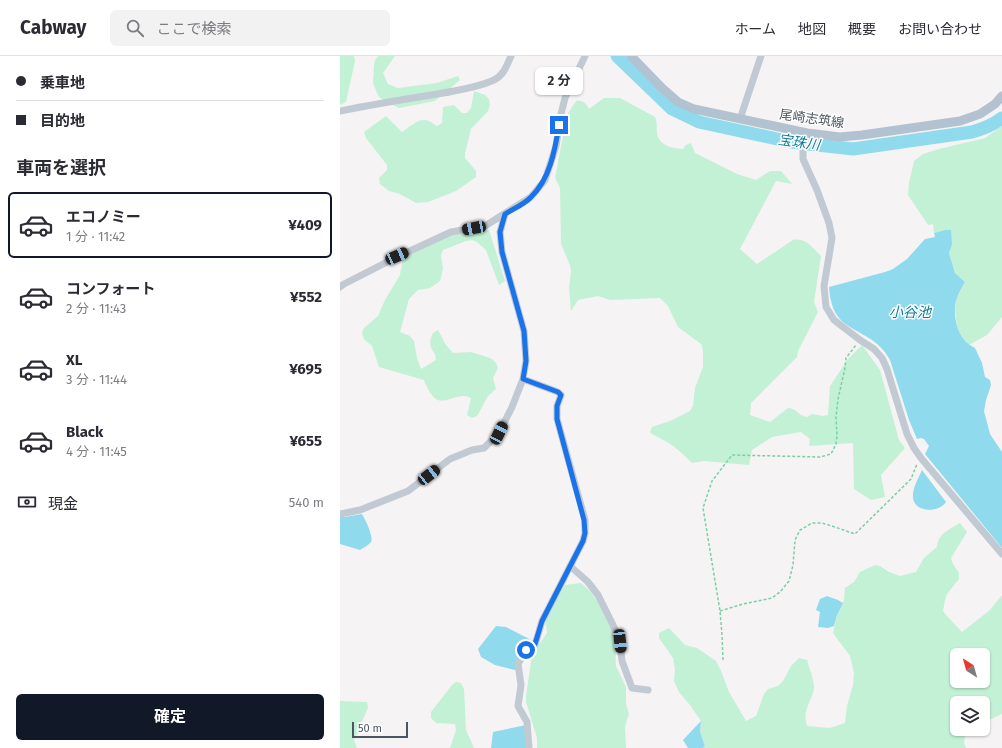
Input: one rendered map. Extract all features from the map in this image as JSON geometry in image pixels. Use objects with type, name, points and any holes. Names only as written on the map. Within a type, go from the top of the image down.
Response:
[{"type":"main road","name":"尾崎志筑線","points":[[631,56],[663,89],[678,102],[694,109],[806,135],[840,137],[855,136],[960,121],[980,114],[995,104],[1002,96]]},
{"type":"street","points":[[340,111],[454,91],[494,80],[503,74],[511,56]]},
{"type":"street","points":[[340,287],[397,256],[451,232],[485,226],[531,198],[544,180],[556,146],[560,114],[565,98],[585,56]]},
{"type":"street","points":[[740,119],[761,56]]},
{"type":"street","points":[[806,135],[802,150],[803,159],[830,224],[832,238],[824,286],[826,307],[834,320],[874,349],[882,358],[887,369],[906,434],[914,448],[1002,554]]},
{"type":"street","points":[[340,514],[360,510],[408,491],[450,459],[472,450],[484,448],[499,433],[512,407],[523,379],[526,361],[524,331],[502,252],[500,232],[505,214]]},
{"type":"street","points":[[523,379],[558,392],[561,395],[557,406],[557,419],[585,526],[583,541],[542,621],[535,644],[526,650],[518,664],[521,685],[518,706],[527,722],[529,748]]},
{"type":"street","points":[[570,566],[588,582],[598,595],[609,616],[620,641],[622,661],[632,688],[648,690]]},
{"type":"path","points":[[723,660],[720,611],[703,508],[712,481],[732,455],[820,457],[832,454],[838,436],[836,417],[846,358],[860,340]]},
{"type":"path","points":[[720,611],[743,604],[772,598],[780,592],[790,581],[795,540],[800,530],[812,523],[822,523],[855,534],[911,479],[917,463],[921,458]]},
{"type":"green space","points":[[340,56],[354,56],[355,61],[346,102],[340,105]]},
{"type":"green space","points":[[378,56],[395,56],[383,73],[388,84],[398,88],[437,83],[458,76],[460,80],[435,101],[399,108],[380,98],[377,93],[373,83],[374,65]]},
{"type":"green space","points":[[474,91],[485,95],[489,99],[490,105],[488,111],[471,129],[465,153],[465,158],[476,171],[476,177],[456,191],[428,202],[416,203],[400,194],[389,191],[380,184],[379,178],[387,170],[387,165],[366,138],[364,132],[386,116],[402,132],[418,121],[422,120],[429,121],[437,126],[442,123],[443,107],[454,105],[462,113],[467,113],[471,108]]},
{"type":"green space","points":[[604,98],[620,98],[655,117],[658,137],[663,144],[667,146],[683,149],[686,145],[691,143],[695,153],[737,174],[756,180],[770,171],[781,171],[792,184],[776,181],[740,249],[757,264],[793,240],[801,240],[812,247],[821,256],[814,302],[818,312],[798,351],[797,357],[751,403],[750,415],[770,422],[788,408],[807,417],[812,414],[823,416],[828,415],[830,386],[848,359],[862,345],[880,370],[899,440],[905,448],[881,475],[885,497],[871,500],[854,489],[853,443],[809,446],[810,439],[801,432],[772,437],[752,450],[749,465],[704,461],[692,463],[674,447],[650,432],[652,427],[670,421],[690,411],[693,406],[695,388],[703,367],[703,350],[701,344],[678,327],[668,306],[660,298],[610,300],[598,296],[578,300],[571,311],[569,288],[571,271],[561,244],[560,188],[555,178],[567,115],[576,101],[584,102],[589,109]]},
{"type":"green space","points":[[1002,126],[1002,317],[987,335],[969,345],[957,329],[955,308],[957,298],[965,282],[955,273],[949,253],[952,245],[945,230],[934,233],[933,224],[928,225],[908,195],[909,183],[914,161],[923,154],[985,138]]},
{"type":"green space","points":[[489,230],[505,281],[499,285],[486,250],[477,242],[472,240],[466,241],[443,250],[441,255],[443,269],[440,281],[430,288],[418,290],[409,299],[400,332],[410,336],[414,341],[417,358],[421,369],[436,360],[430,341],[433,333],[438,330],[446,345],[453,353],[471,352],[492,359],[496,363],[498,368],[493,378],[496,389],[488,396],[477,416],[472,418],[467,415],[471,398],[461,396],[446,400],[436,399],[427,388],[424,380],[379,367],[372,346],[364,339],[362,333],[364,328],[378,316],[385,300],[400,275],[403,258],[450,235]]},
{"type":"green space","points":[[960,523],[967,532],[951,558],[959,573],[959,579],[947,594],[943,611],[946,615],[962,632],[990,610],[1002,595],[1002,714],[990,720],[990,696],[950,696],[950,736],[965,736],[964,743],[966,748],[703,748],[705,746],[700,732],[701,721],[679,692],[674,681],[675,669],[673,658],[659,638],[659,633],[669,628],[685,645],[697,648],[716,661],[729,692],[746,721],[756,716],[764,694],[768,689],[778,686],[783,681],[791,666],[799,658],[807,660],[814,686],[813,694],[806,711],[807,726],[830,728],[845,723],[854,673],[850,656],[833,633],[837,615],[844,600],[845,588],[854,582],[860,572],[875,565],[900,576],[916,572],[924,558],[937,547],[939,538],[948,530]]},
{"type":"green space","points":[[581,583],[590,591],[603,609],[615,642],[616,666],[626,687],[626,704],[629,714],[625,726],[626,748],[537,748],[537,738],[526,702],[532,655],[547,633],[545,618],[565,585]]},
{"type":"green space","points":[[456,682],[461,683],[464,689],[466,730],[474,748],[450,748],[456,730],[455,724],[436,723],[431,718],[431,712]]},
{"type":"green space","points":[[340,701],[367,702],[368,708],[354,740],[357,748],[340,748]]},
{"type":"water","name":"小谷池","points":[[951,230],[952,245],[949,253],[955,273],[965,282],[958,294],[955,305],[957,326],[965,341],[975,348],[982,363],[985,377],[990,380],[991,385],[984,411],[990,434],[1002,452],[1002,548],[925,454],[929,446],[924,439],[917,439],[909,420],[890,360],[886,353],[876,343],[843,322],[836,313],[830,298],[829,287],[893,269],[907,259],[925,239],[935,237],[934,233]]},
{"type":"water","points":[[922,470],[946,502],[943,506],[933,510],[928,510],[922,509],[915,503],[913,491]]},
{"type":"water","points":[[362,514],[370,532],[371,542],[360,550],[340,544],[340,517]]},
{"type":"water","points":[[827,596],[843,603],[837,615],[834,626],[828,628],[818,627],[820,612],[816,610],[820,599]]},
{"type":"water","points":[[496,626],[506,627],[535,642],[526,649],[515,670],[495,665],[481,657],[478,649]]},
{"type":"water","points":[[701,721],[700,732],[705,746],[703,748],[688,748],[683,740]]},
{"type":"water","points":[[526,725],[527,748],[491,748],[493,732]]},
{"type":"waterway","name":"宝珠川","points":[[617,56],[672,109],[699,122],[791,142],[853,149],[972,132],[980,130],[1002,118]]},
{"type":"route","points":[[526,650],[535,644],[542,621],[583,541],[585,533],[584,520],[557,419],[557,406],[561,395],[558,392],[523,379],[526,361],[524,331],[502,252],[500,232],[505,214],[531,198],[544,180],[556,146],[559,125]]}]
